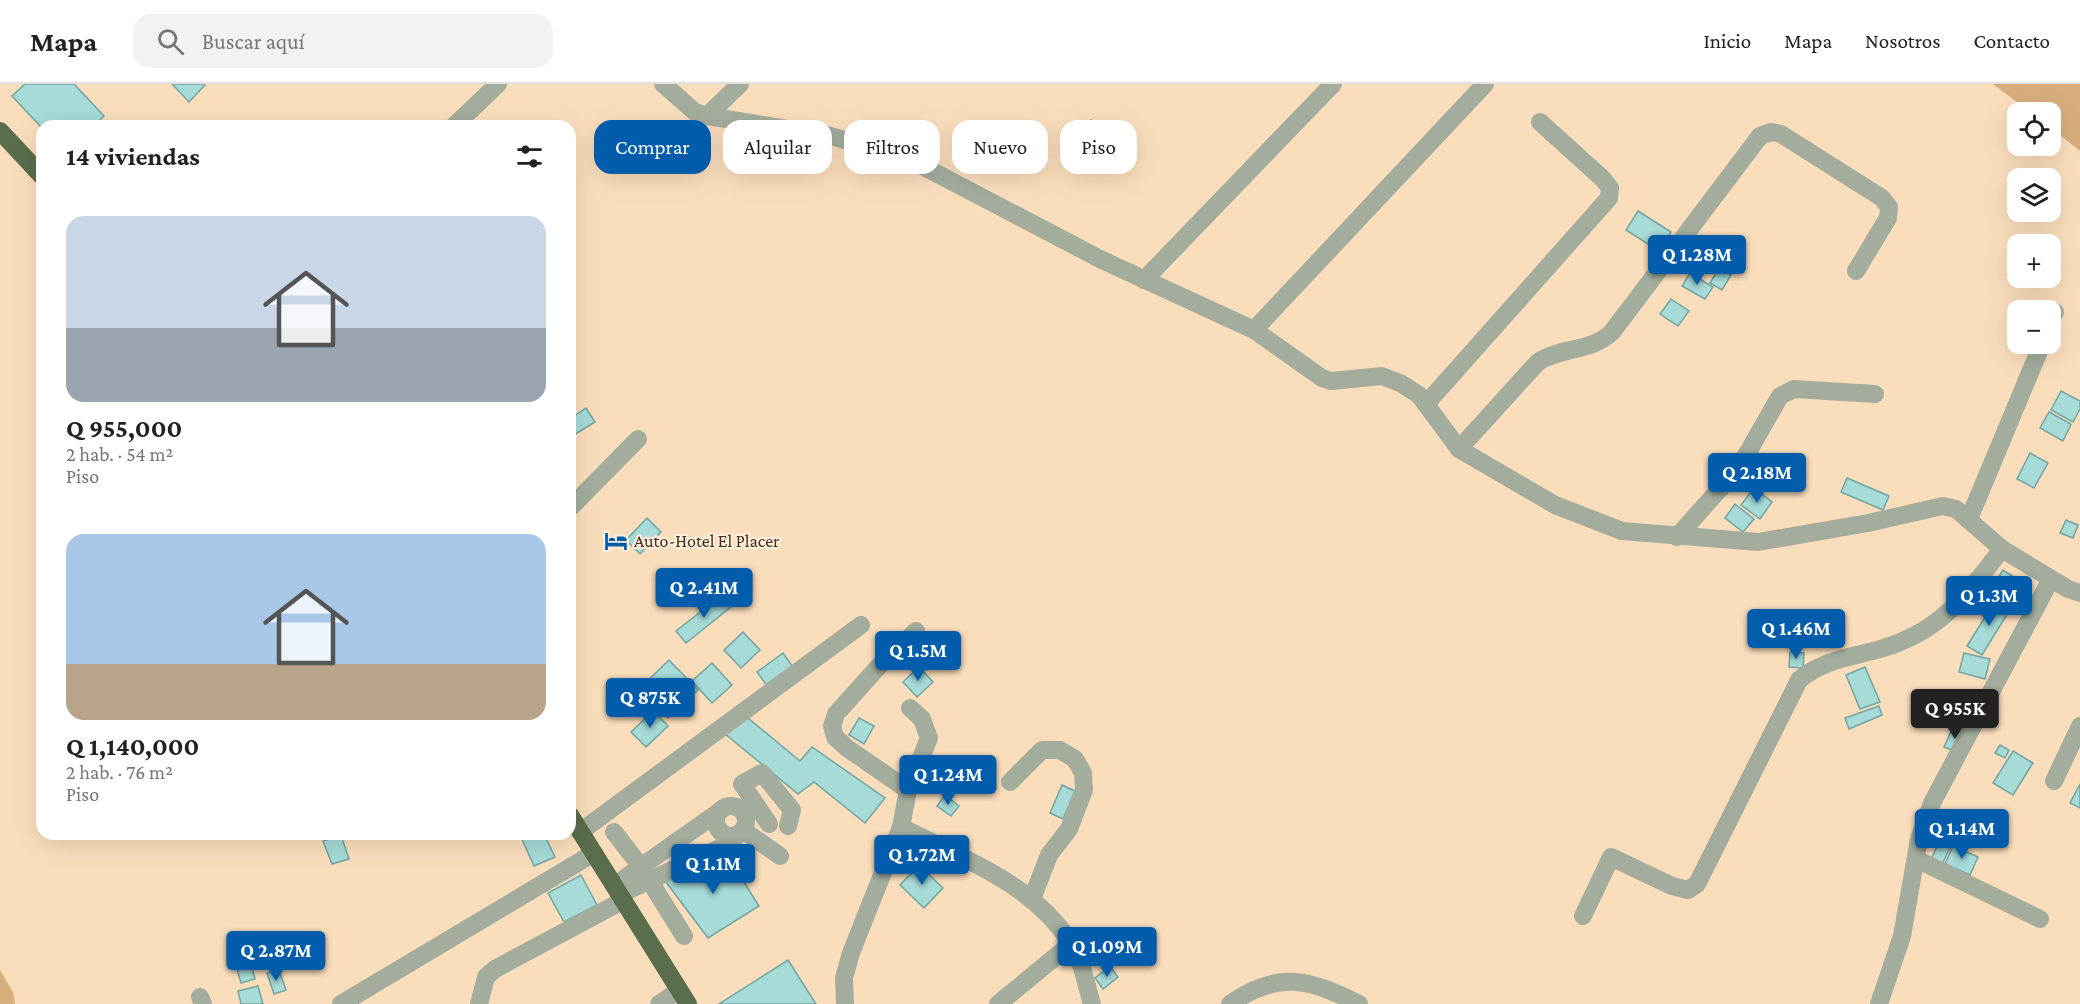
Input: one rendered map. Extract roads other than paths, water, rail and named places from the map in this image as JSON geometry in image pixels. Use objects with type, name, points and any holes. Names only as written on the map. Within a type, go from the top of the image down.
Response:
[{"type":"highway","points":[[0,131],[36,170]]},
{"type":"highway","points":[[576,825],[683,997]]},
{"type":"street","points":[[460,120],[498,84]]},
{"type":"street","points":[[663,84],[695,112],[707,116],[831,136],[911,160],[1144,280],[1254,330],[1322,378],[1331,381],[1382,376],[1402,384],[1419,395],[1459,449],[1555,505],[1622,531],[1758,542],[1868,523],[1942,506],[1956,509],[2002,549],[2050,579],[2080,592]]},
{"type":"street","points":[[707,116],[740,84]]},
{"type":"street","points":[[1144,280],[1334,84]]},
{"type":"street","points":[[1254,330],[1485,84]]},
{"type":"street","points":[[1426,404],[1610,198],[1610,188],[1603,179],[1540,122]]},
{"type":"street","points":[[1459,449],[1538,362],[1548,356],[1596,343],[1612,332],[1760,136],[1771,132],[1781,134],[1882,198],[1889,207],[1888,218],[1856,271]]},
{"type":"street","points":[[1969,519],[2038,354]]},
{"type":"street","points":[[1677,537],[1740,466],[1780,396],[1794,389],[1875,394]]},
{"type":"street","points":[[576,502],[638,439]]},
{"type":"street","points":[[1583,916],[1611,857],[1672,886],[1688,890],[1697,884],[1799,680],[1823,663],[1896,644],[1927,629],[1956,608],[2002,549]]},
{"type":"street","points":[[1879,1004],[1902,936],[1919,839],[1932,803],[2050,579]]},
{"type":"street","points":[[580,832],[861,625]]},
{"type":"street","points":[[908,790],[847,748],[835,737],[832,726],[836,714],[879,666],[916,631]]},
{"type":"street","points":[[845,1004],[844,978],[851,953],[901,827],[908,790],[929,738],[922,718],[910,708]]},
{"type":"street","points":[[2054,781],[2080,726]]},
{"type":"street","points":[[1010,782],[1042,750],[1060,750],[1075,759],[1083,773],[1084,790],[1070,829],[1049,855],[1032,899]]},
{"type":"street","points":[[769,824],[742,784],[762,772],[792,810],[788,826]]},
{"type":"street","points":[[788,826],[796,817],[798,794]]},
{"type":"street","points":[[479,1004],[486,977],[495,969],[620,893],[720,811],[729,807],[738,808],[743,828],[780,856]]},
{"type":"street","points":[[720,811],[716,820],[718,829],[726,835],[743,828],[769,824],[788,826]]},
{"type":"street","points":[[901,827],[1012,884],[1032,899],[1071,944],[1092,1004]]},
{"type":"street","points":[[645,874],[720,848],[743,828]]},
{"type":"street","points":[[614,832],[645,874],[684,936]]},
{"type":"street","points":[[341,1004],[594,853]]},
{"type":"street","points":[[1916,859],[2040,919]]},
{"type":"street","points":[[998,1004],[1071,944]]},
{"type":"street","points":[[1230,1004],[1251,989],[1276,982],[1299,980],[1331,990],[1359,1004]]},
{"type":"street","points":[[659,1004],[683,997]]},
{"type":"place","name":"Auto-Hotel El Placer","points":[[616,541]]}]
